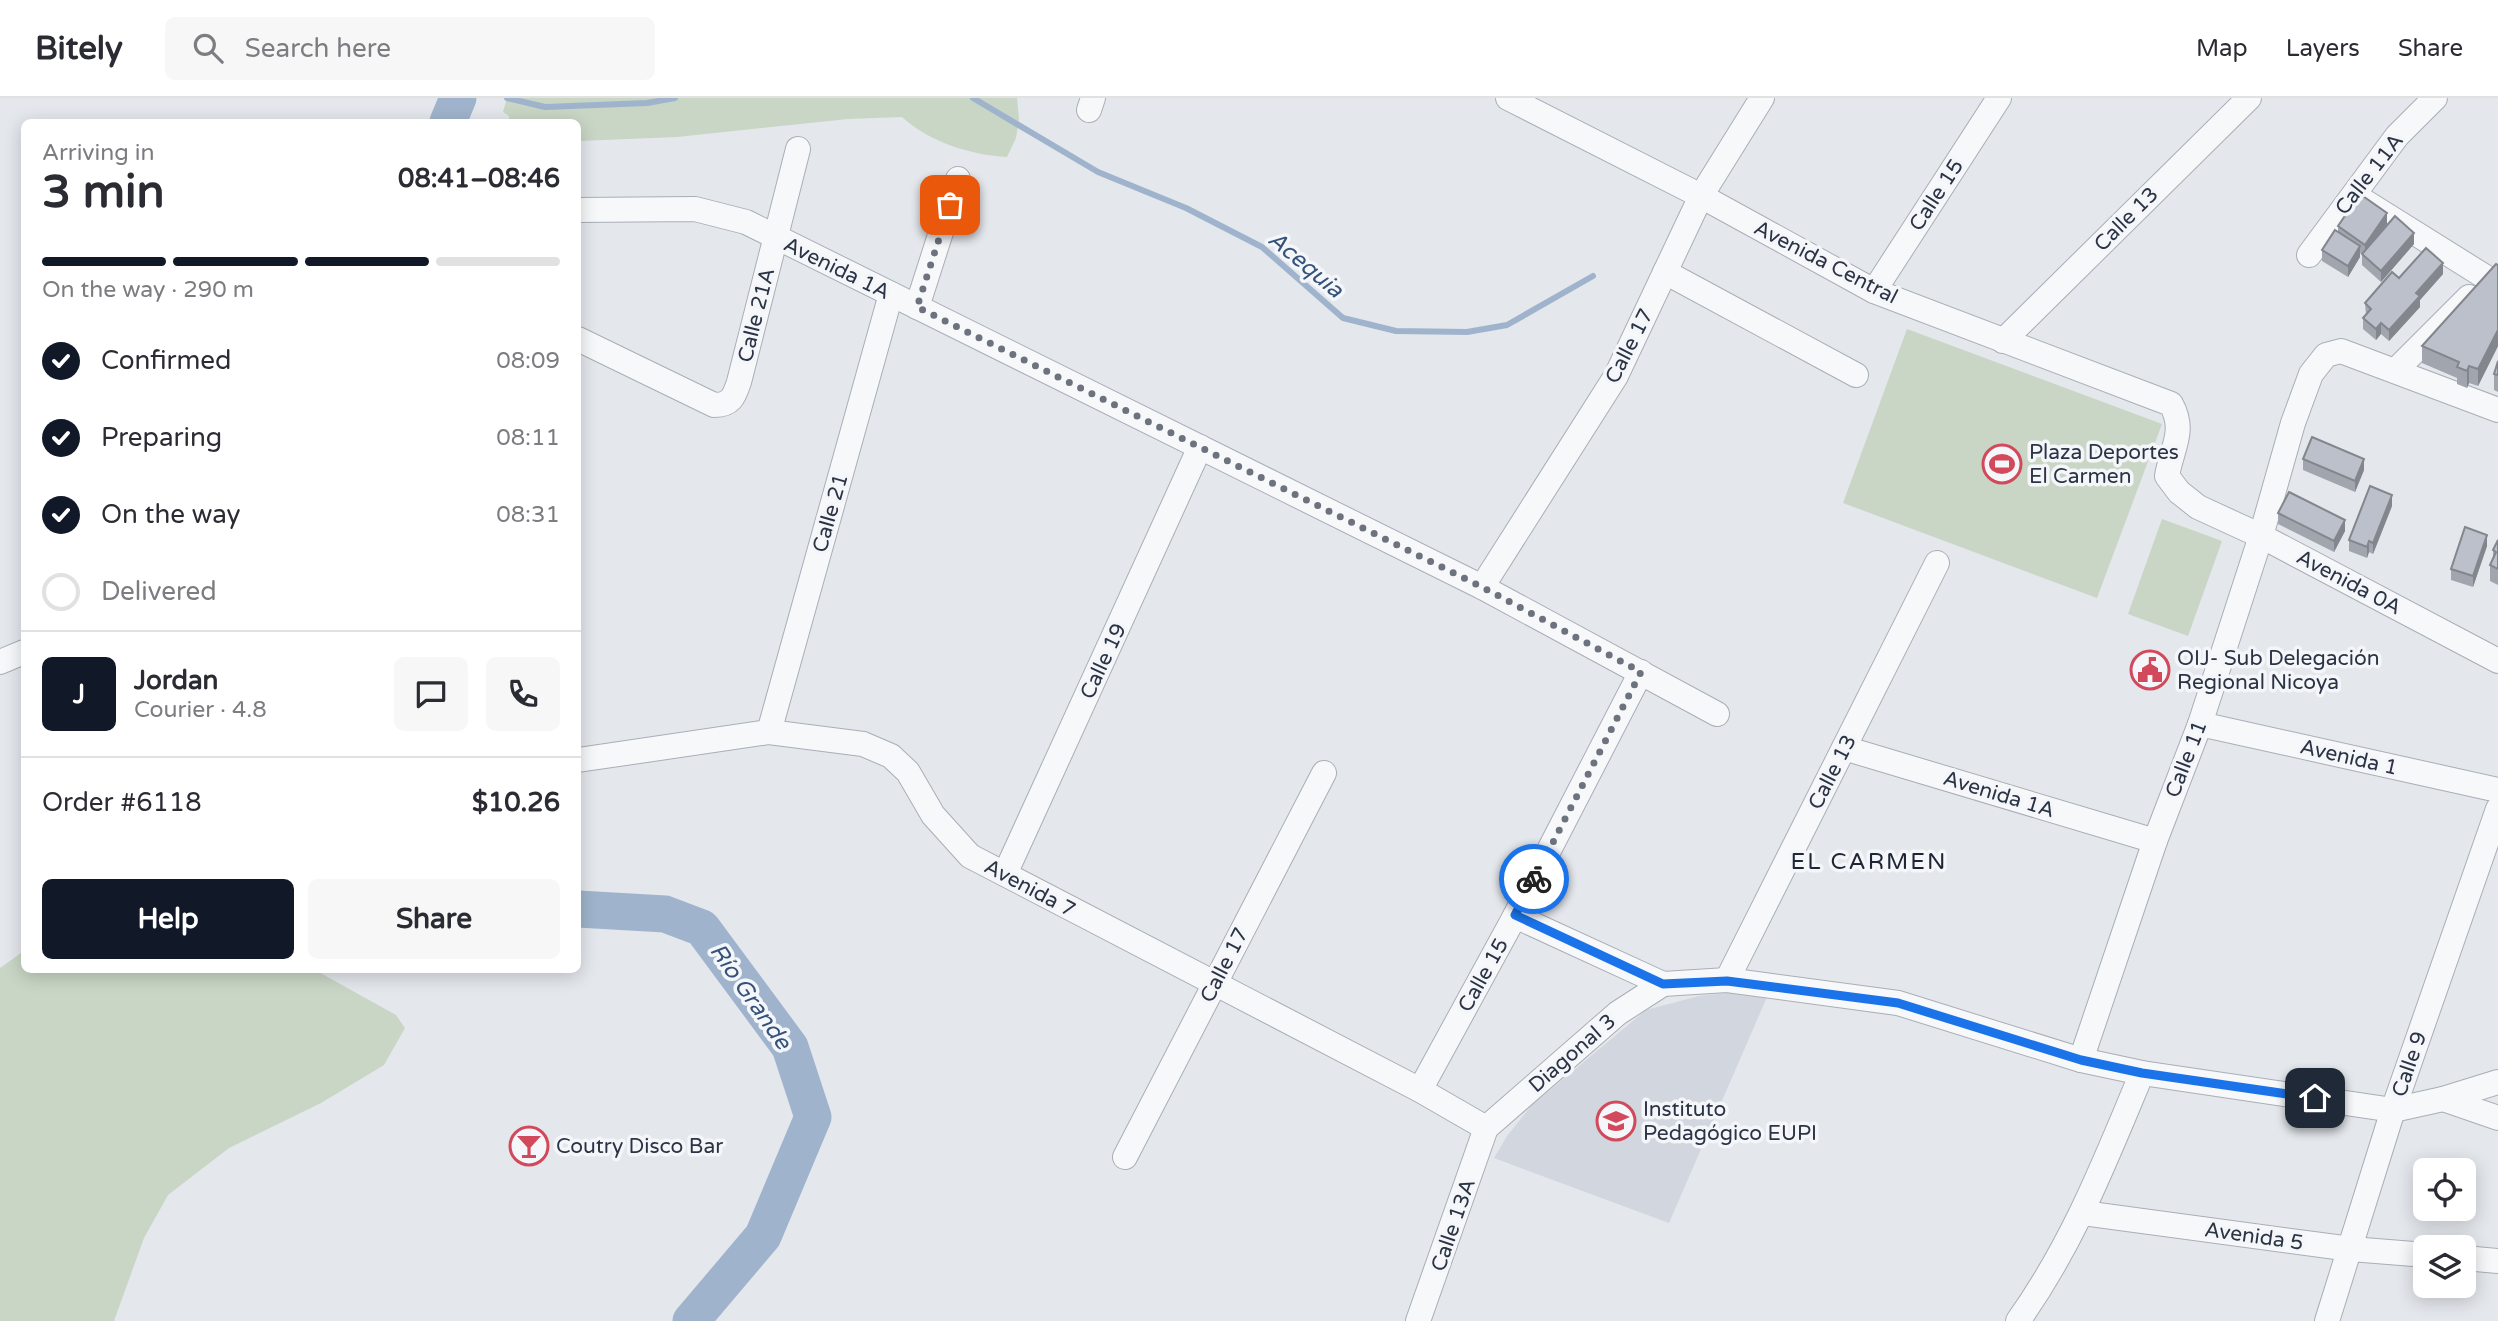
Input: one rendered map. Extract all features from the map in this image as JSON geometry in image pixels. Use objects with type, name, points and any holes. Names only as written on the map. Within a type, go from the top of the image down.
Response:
[{"type":"street","name":"Avenida Central","points":[[1508,98],[1701,196],[1874,291],[2171,404],[2178,417],[2179,429],[2168,476],[2179,492],[2198,507]]},
{"type":"street","name":"Calle 17","points":[[1482,587],[1616,376],[1701,196],[1762,98]]},
{"type":"street","name":"Calle 15","points":[[1874,291],[1999,98]]},
{"type":"street","name":"Calle 13","points":[[2003,341],[2249,98]]},
{"type":"street","name":"Calle 11A","points":[[2309,255],[2397,136],[2435,98]]},
{"type":"street","name":"Calle 21A","points":[[581,340],[714,405],[724,405],[733,399],[798,149]]},
{"type":"street","points":[[917,307],[957,179]]},
{"type":"street","points":[[2353,194],[2492,273],[2395,370],[2498,411]]},
{"type":"street","name":"Avenida 1A","points":[[581,210],[695,209],[746,222],[1482,587],[1717,714]]},
{"type":"street","points":[[1665,272],[1856,375]]},
{"type":"street","name":"Calle 21","points":[[769,733],[891,294]]},
{"type":"street","name":"Calle 11","points":[[2081,1060],[2155,841],[2200,724],[2261,536],[2293,423],[2311,374],[2326,355],[2341,351],[2395,370]]},
{"type":"street","name":"Calle 19","points":[[1005,874],[1200,447]]},
{"type":"street","name":"Avenida 0A","points":[[2198,507],[2261,536],[2498,661]]},
{"type":"street","name":"Calle 13","points":[[1727,981],[1937,563]]},
{"type":"street","points":[[0,662],[21,653]]},
{"type":"street","name":"Calle 15","points":[[1420,1090],[1515,915],[1641,672]]},
{"type":"street","name":"Avenida 1","points":[[2200,724],[2498,790]]},
{"type":"street","name":"Avenida 7","points":[[581,760],[769,733],[863,744],[891,757],[908,772],[933,815],[970,856],[1420,1090],[1486,1128]]},
{"type":"street","name":"Avenida 1A","points":[[1844,748],[2155,841]]},
{"type":"street","name":"Calle 17","points":[[1125,1157],[1324,773]]},
{"type":"street","name":"Calle 9","points":[[2328,1321],[2393,1110],[2498,809]]},
{"type":"street","points":[[1515,915],[1663,984],[1727,981],[1898,1003],[2081,1060],[2142,1073],[2393,1110],[2443,1099],[2498,1082]]},
{"type":"street","name":"Diagonal 3","points":[[1486,1128],[1618,1013],[1663,984]]},
{"type":"street","points":[[2018,1321],[2046,1282],[2083,1213],[2142,1073]]},
{"type":"street","points":[[2443,1099],[2498,1118]]},
{"type":"street","name":"Calle 13A","points":[[1418,1321],[1486,1128]]},
{"type":"street","name":"Avenida 5","points":[[2083,1213],[2351,1249],[2413,1254]]},
{"type":"street","points":[[2476,1259],[2498,1261]]},
{"type":"shaded area","name":"Instituto Pedagógico EUPI","points":[[1736,992],[1767,997],[1669,1223],[1494,1158],[1507,1136],[1531,1106],[1646,1010],[1699,996]]},
{"type":"green space","points":[[507,98],[1017,98],[1019,119],[1016,138],[1007,157],[951,146],[925,134],[902,117],[848,119],[677,137],[581,141],[581,119],[509,119],[503,112]]},
{"type":"green space","name":"Plaza Deportes El Carmen","points":[[1907,329],[2162,424],[2097,598],[1843,503]]},
{"type":"green space","points":[[2162,519],[2222,541],[2188,636],[2128,614]]},
{"type":"green space","points":[[21,953],[21,973],[320,973],[396,1015],[405,1028],[384,1065],[321,1103],[229,1148],[168,1195],[144,1238],[114,1321],[0,1321],[0,968]]},
{"type":"building","points":[[2360,194],[2387,213],[2365,245],[2338,226]]},
{"type":"building","points":[[2395,216],[2414,233],[2381,271],[2362,254]]},
{"type":"building","points":[[2335,230],[2360,246],[2348,266],[2322,250]]},
{"type":"building","points":[[2426,248],[2443,263],[2416,293],[2420,296],[2389,330],[2381,323],[2376,329],[2363,318],[2371,309],[2365,303],[2392,272],[2399,278]]},
{"type":"building","points":[[2496,264],[2498,330],[2478,369],[2469,366],[2467,371],[2457,367],[2459,362],[2422,346]]},
{"type":"building","points":[[2312,437],[2364,459],[2355,481],[2303,459]]},
{"type":"building","points":[[2370,486],[2392,495],[2373,543],[2369,541],[2367,547],[2349,540]]},
{"type":"building","points":[[2289,492],[2345,520],[2334,541],[2278,513]]},
{"type":"building","points":[[2465,527],[2487,535],[2473,576],[2451,569]]},
{"type":"building","points":[[2498,540],[2498,569],[2490,565]]},
{"type":"waterway","name":"Río Grande","points":[[449,119],[458,98]]},
{"type":"waterway","name":"Acequia","points":[[507,98],[545,107],[647,103],[675,98]]},
{"type":"waterway","name":"Acequia","points":[[973,98],[1098,172],[1186,208],[1262,247],[1343,318],[1396,331],[1467,332],[1507,325],[1593,276]]},
{"type":"waterway","name":"Río Grande","points":[[581,909],[665,914],[702,928],[790,1047],[813,1117],[763,1236],[691,1321]]},
{"type":"way so far","points":[[950,205],[917,307],[1482,587],[1641,672],[1534,879]]},
{"type":"place","name":"Plaza Deportes El Carmen","points":[[2002,464]]},
{"type":"place","name":"OIJ- Sub Delegación Regional Nicoya","points":[[2150,670]]},
{"type":"place","name":"Instituto Pedagógico EUPI","points":[[1616,1121]]},
{"type":"place","name":"Coutry Disco Bar","points":[[529,1146]]},
{"type":"district","name":"EL CARMEN","points":[[1869,861]]},
{"type":"route","points":[[1534,879],[1515,915],[1663,984],[1727,981],[1898,1003],[2081,1060],[2142,1073],[2315,1098]]}]
